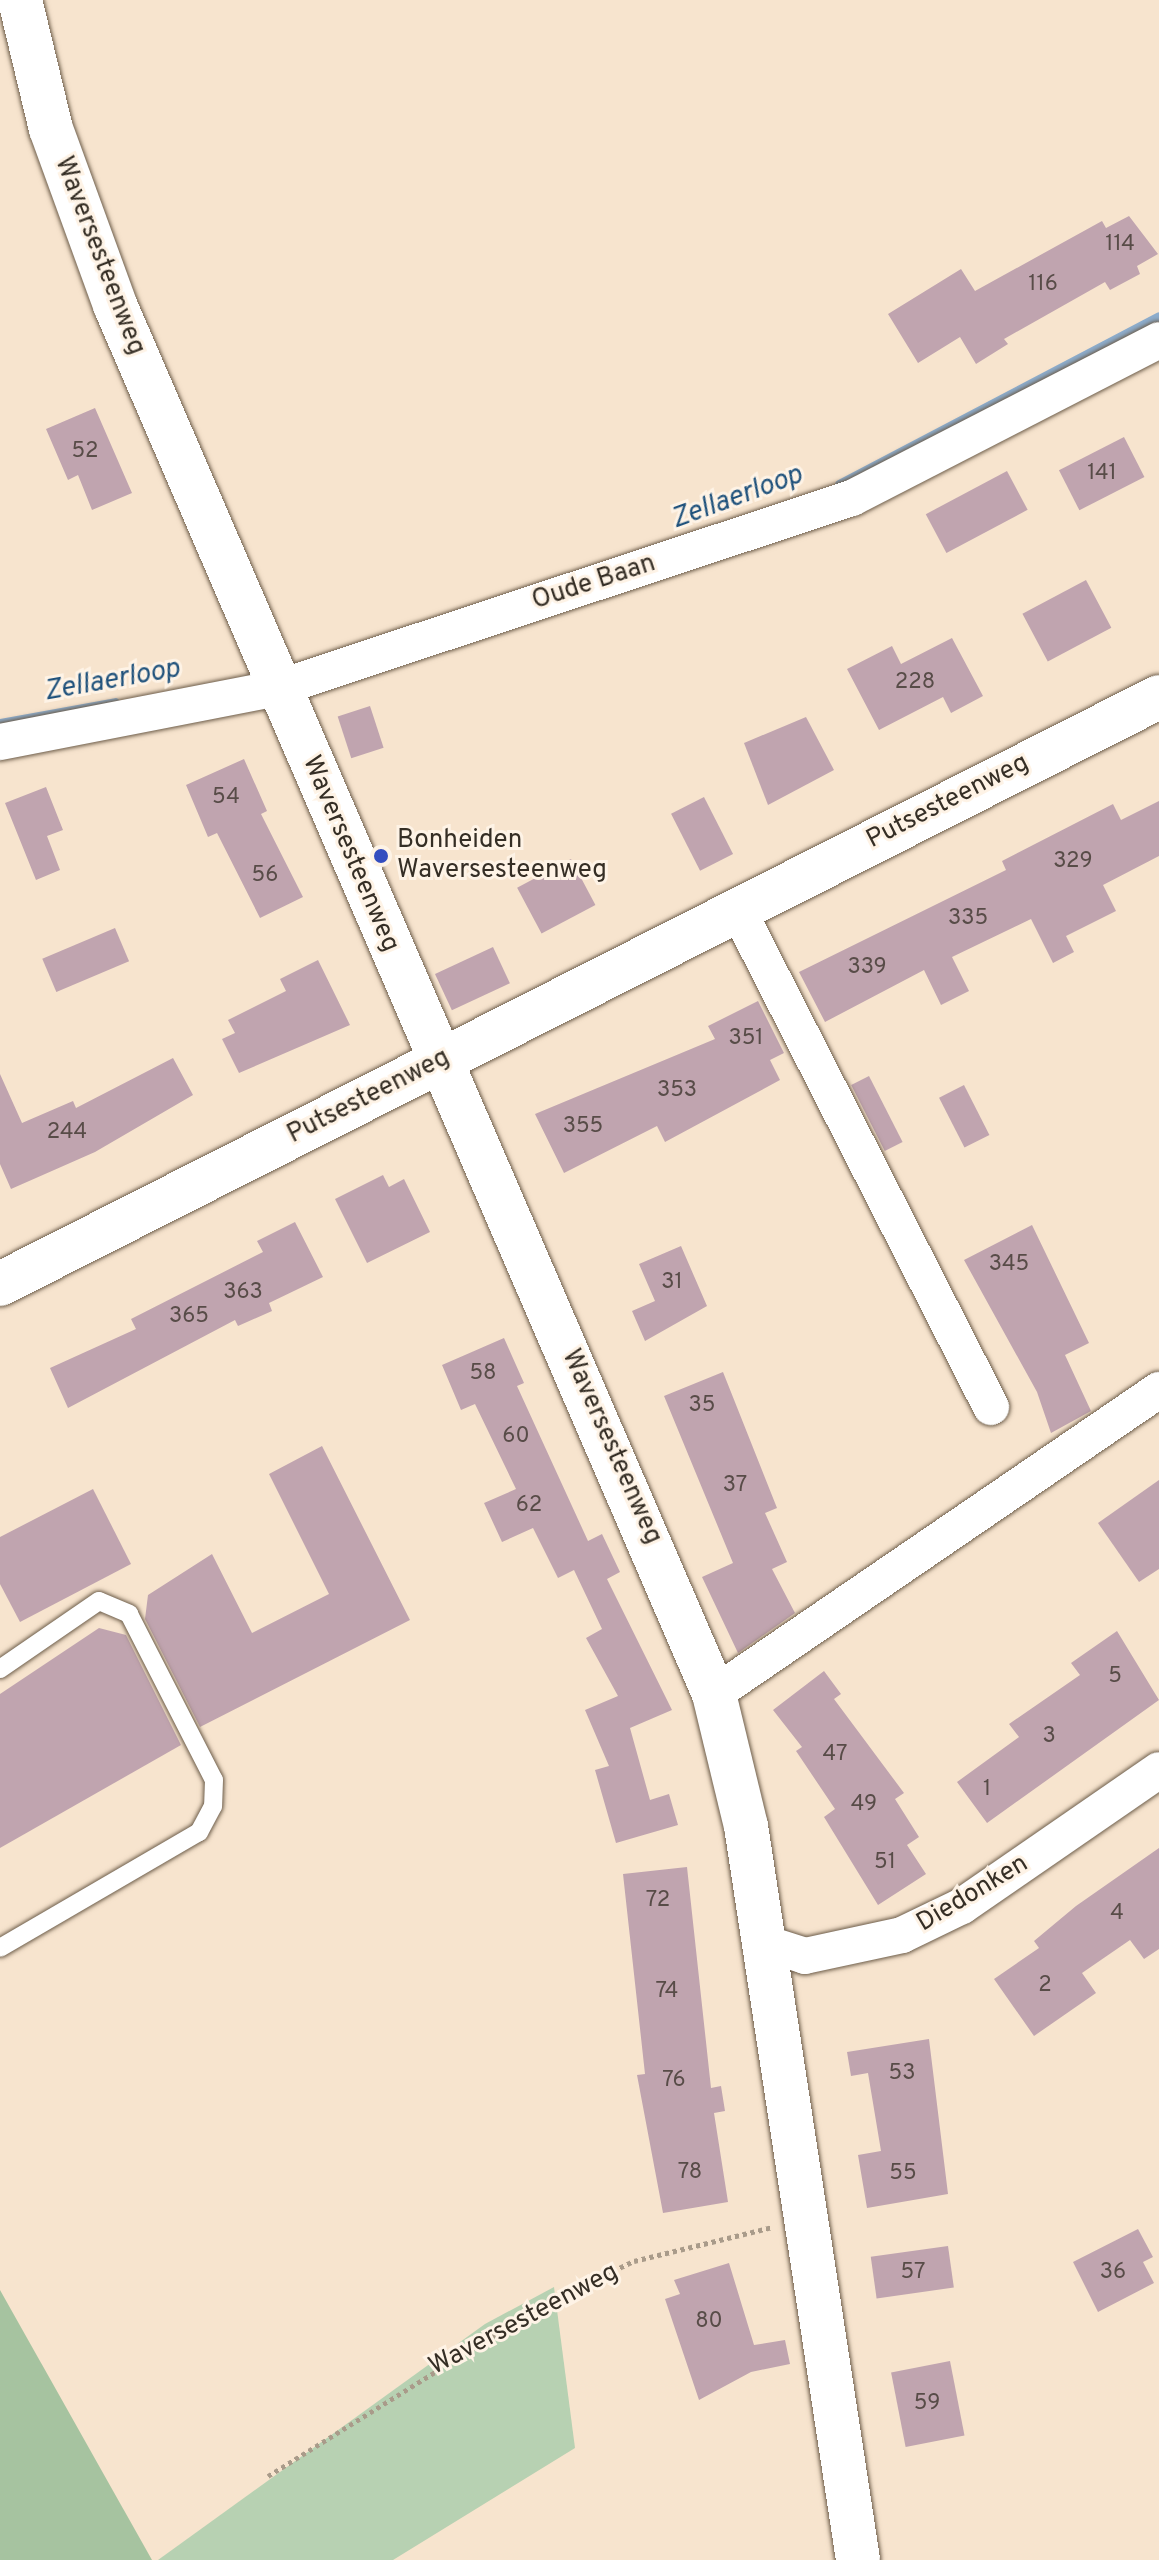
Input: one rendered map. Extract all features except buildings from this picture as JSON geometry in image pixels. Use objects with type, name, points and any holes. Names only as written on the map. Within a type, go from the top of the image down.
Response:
[{"type":"street","name":"Waversesteenweg","points":[[20,0],[51,129],[115,305],[440,1061],[642,1514],[714,1694],[765,1943],[858,2560]]},
{"type":"street","name":"Oude Baan","points":[[0,742],[278,688],[852,498],[1159,340]]},
{"type":"street","name":"Putsesteenweg","points":[[0,1284],[737,908],[1159,697]]},
{"type":"street","points":[[737,908],[991,1407]]},
{"type":"street","points":[[714,1694],[1159,1390]]},
{"type":"street","name":"Diedonken","points":[[765,1943],[805,1956],[902,1935],[962,1906],[1159,1770]]},
{"type":"lane","points":[[0,1669],[99,1601],[129,1614],[214,1780],[213,1806],[199,1832],[0,1948]]},
{"type":"path","name":"Waversesteenweg","points":[[268,2476],[389,2395],[577,2288],[634,2261],[805,2221]]},
{"type":"green space","points":[[554,2287],[575,2448],[393,2560],[158,2560],[485,2324]]},
{"type":"green space","points":[[0,2290],[152,2560],[0,2560]]},
{"type":"waterway","name":"Zellaerloop","points":[[839,484],[1159,316]]},
{"type":"waterway","name":"Zellaerloop","points":[[0,723],[115,702]]},
{"type":"place","name":"Bonheiden Waversesteenweg","points":[[381,856]]}]
